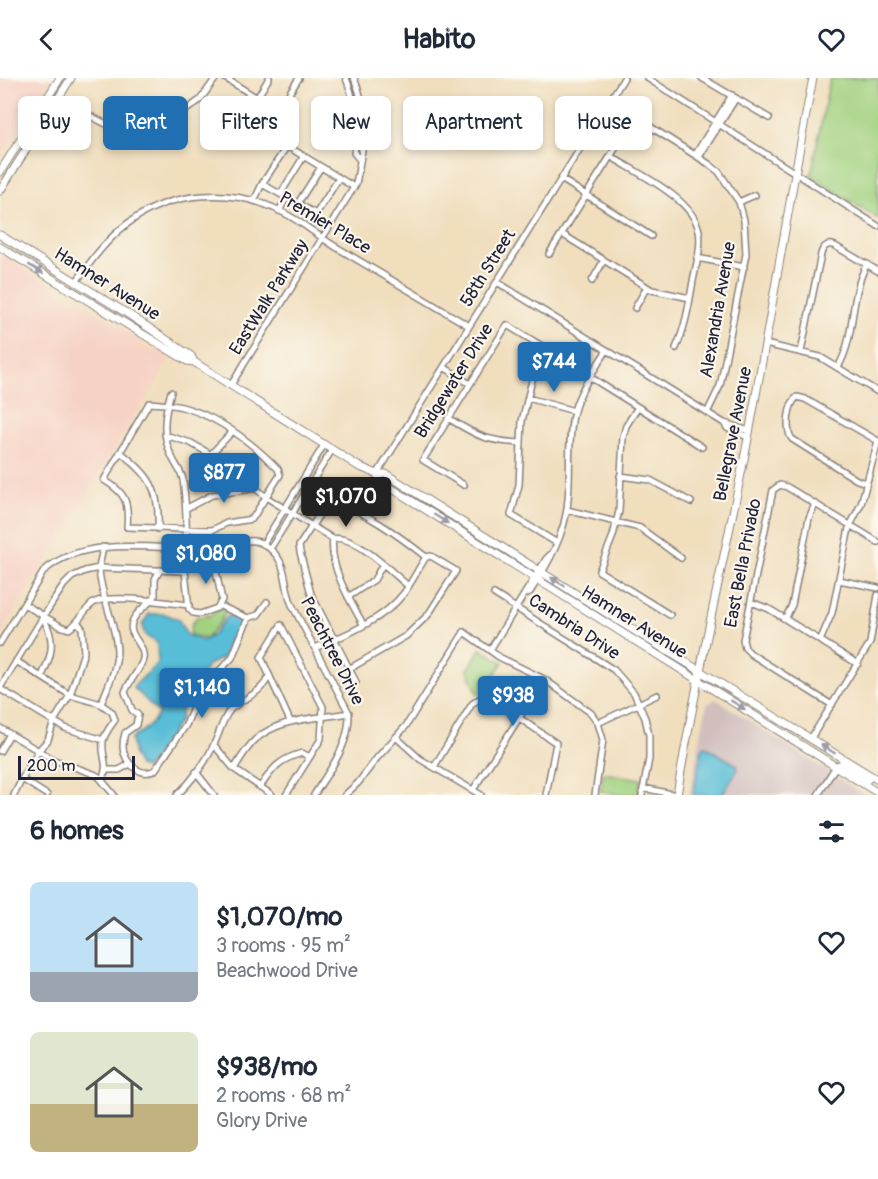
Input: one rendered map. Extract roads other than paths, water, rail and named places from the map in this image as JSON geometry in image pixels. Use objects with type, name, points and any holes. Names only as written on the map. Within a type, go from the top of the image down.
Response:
[{"type":"main road","points":[[0,172],[60,78]]},
{"type":"main road","points":[[59,96],[70,78]]},
{"type":"main road","name":"Bellegrave Avenue","points":[[677,795],[697,679],[748,434],[813,78]]},
{"type":"main road","points":[[0,191],[25,150]]},
{"type":"main road","name":"Hamner Avenue","points":[[0,235],[186,352],[194,362]]},
{"type":"main road","name":"Hamner Avenue","points":[[0,247],[187,361],[194,362],[357,466],[377,474],[386,474],[878,782]]},
{"type":"main road","points":[[152,339],[158,339],[179,352],[186,352]]},
{"type":"main road","name":"Hamner Avenue","points":[[377,474],[380,481],[878,793]]},
{"type":"main road","points":[[836,766],[842,764],[872,782],[878,782]]},
{"type":"street","points":[[91,116],[112,127],[139,129],[171,121],[200,100],[216,78]]},
{"type":"street","points":[[225,78],[254,96]]},
{"type":"street","points":[[235,84],[239,78]]},
{"type":"street","points":[[258,96],[269,78]]},
{"type":"street","points":[[288,96],[299,78]]},
{"type":"street","name":"EastWalk Parkway","points":[[346,78],[355,108],[357,126],[354,153],[360,160]]},
{"type":"street","name":"EastWalk Parkway","points":[[231,385],[354,187],[364,146],[365,130],[363,109],[354,78]]},
{"type":"street","name":"58th Street","points":[[377,474],[624,78]]},
{"type":"street","points":[[647,78],[878,226]]},
{"type":"street","points":[[702,78],[770,118]]},
{"type":"street","points":[[697,156],[734,97]]},
{"type":"street","name":"Alexandria Avenue","points":[[610,156],[635,117],[719,172],[739,202],[746,239],[744,267],[720,386],[707,413]]},
{"type":"street","points":[[254,201],[286,146],[354,187]]},
{"type":"street","points":[[280,193],[304,156]]},
{"type":"street","points":[[549,254],[610,156],[676,197],[686,206],[699,232],[690,298],[683,333],[676,348]]},
{"type":"street","points":[[298,203],[321,167]]},
{"type":"street","points":[[262,184],[316,214],[339,178]]},
{"type":"street","points":[[561,179],[651,236]]},
{"type":"street","name":"Premier Place","points":[[76,282],[100,248],[126,224],[146,211],[168,201],[196,196],[222,195],[254,201],[279,211],[469,326]]},
{"type":"street","points":[[739,202],[755,195]]},
{"type":"street","points":[[279,211],[287,197]]},
{"type":"street","points":[[562,234],[647,287],[690,298]]},
{"type":"street","points":[[801,352],[821,254],[826,245],[836,246],[878,271]]},
{"type":"street","points":[[697,258],[744,267]]},
{"type":"street","points":[[592,281],[604,260]]},
{"type":"street","points":[[838,367],[844,353],[859,282],[867,264]]},
{"type":"street","points":[[497,282],[707,413],[748,434]]},
{"type":"street","points":[[635,308],[647,287]]},
{"type":"street","name":"Bridgewater Drive","points":[[464,485],[423,460],[507,325],[545,348],[528,398]]},
{"type":"street","points":[[765,344],[820,357],[877,389]]},
{"type":"street","points":[[490,650],[557,543],[567,510],[570,442],[574,411],[590,377],[607,350]]},
{"type":"street","points":[[444,367],[470,384]]},
{"type":"street","points":[[590,377],[702,447]]},
{"type":"street","points":[[171,392],[164,416],[165,435],[168,449],[183,476],[187,508],[185,571],[189,609],[194,613],[220,606],[248,618],[258,615],[267,602]]},
{"type":"street","points":[[557,543],[511,515],[519,485],[522,421],[528,398],[574,411]]},
{"type":"street","points":[[820,640],[832,613],[850,526],[861,504],[878,441],[811,401],[795,398],[791,404],[788,433],[796,442],[857,480],[866,483]]},
{"type":"street","points":[[149,404],[183,407],[208,417],[232,432],[247,441],[279,469],[279,475],[252,519],[227,523],[212,530],[127,528],[128,513],[125,498],[116,487],[104,480],[149,404]]},
{"type":"street","points":[[638,407],[626,426],[623,437],[616,523],[608,552],[599,571],[670,615]]},
{"type":"street","points":[[448,418],[481,438],[497,442],[520,443]]},
{"type":"street","points":[[211,454],[232,432]]},
{"type":"street","points":[[165,435],[191,443],[211,454],[240,474],[266,497],[333,540]]},
{"type":"street","points":[[0,643],[44,571],[54,562],[78,552],[104,547],[217,550],[246,541],[263,544],[324,445]]},
{"type":"street","points":[[270,549],[332,450]]},
{"type":"street","points":[[120,452],[146,474],[156,492],[159,504],[158,529]]},
{"type":"street","points":[[235,490],[242,485],[243,480],[240,474]]},
{"type":"street","points":[[620,476],[650,480],[691,502]]},
{"type":"street","name":"East Bella Privado","points":[[815,504],[788,488],[778,486],[773,492],[743,640],[744,648],[832,705]]},
{"type":"street","points":[[187,508],[212,495],[256,488]]},
{"type":"street","points":[[349,669],[406,636],[428,615],[456,571],[431,556],[426,557],[378,521],[330,498],[299,546],[311,594],[349,669],[356,682]]},
{"type":"street","points":[[785,619],[792,605],[809,518],[815,504],[878,542]]},
{"type":"street","points":[[567,510],[640,528],[681,558]]},
{"type":"street","points":[[333,540],[338,538],[353,543],[383,564],[408,586]]},
{"type":"street","points":[[333,540],[332,548],[338,572],[348,597],[363,624]]},
{"type":"street","name":"Peachtree Drive","points":[[263,544],[281,560],[286,573],[288,596],[349,713],[350,727],[347,737],[314,795]]},
{"type":"street","points":[[101,705],[115,666],[117,652],[112,621],[104,600],[99,568],[104,547]]},
{"type":"street","points":[[315,648],[387,609],[402,595],[426,557]]},
{"type":"street","points":[[187,558],[206,559],[215,567],[221,596],[220,606]]},
{"type":"street","points":[[348,597],[374,580],[383,564]]},
{"type":"street","points":[[104,740],[77,733],[54,722],[0,689],[43,616],[64,585],[72,578],[85,571],[99,568],[185,571]]},
{"type":"street","points":[[160,570],[155,579],[155,596],[141,609],[131,626],[143,654],[141,665],[129,681],[125,692],[132,710],[138,715],[136,724],[125,733],[123,752],[130,764],[145,773],[153,772],[160,764],[186,725],[201,689],[232,658],[248,618]]},
{"type":"street","points":[[839,580],[878,588]]},
{"type":"street","name":"Cambria Drive","points":[[494,594],[614,670],[634,693],[645,718],[649,735],[649,759],[642,795]]},
{"type":"street","points":[[811,738],[858,664],[873,635],[878,595]]},
{"type":"street","points":[[24,604],[69,629],[78,623],[94,602],[152,600],[189,605]]},
{"type":"street","points":[[751,602],[763,606],[858,664]]},
{"type":"street","points":[[42,676],[50,659],[52,645],[43,616]]},
{"type":"street","points":[[14,795],[38,752],[48,740],[54,722],[70,695],[84,652],[82,628],[78,623]]},
{"type":"street","points":[[286,795],[322,735],[323,707],[281,625],[261,657],[290,721]]},
{"type":"street","points":[[345,795],[406,726],[464,632],[490,650],[544,679],[591,713],[598,723],[603,740],[595,795]]},
{"type":"street","points":[[16,661],[70,695],[101,705],[112,712],[115,720],[104,740],[103,751],[107,770],[102,780]]},
{"type":"street","points":[[177,795],[214,745],[230,710],[257,693],[270,676]]},
{"type":"street","points":[[473,790],[544,679]]},
{"type":"street","points":[[598,723],[657,695]]},
{"type":"street","points":[[434,767],[472,704],[479,699],[519,717],[556,743],[546,795]]},
{"type":"street","points":[[234,769],[255,739],[290,721],[349,713]]},
{"type":"street","points":[[0,728],[38,752],[93,774],[102,780],[114,795]]},
{"type":"street","points":[[0,751],[10,734]]},
{"type":"street","points":[[397,738],[420,759],[481,795]]},
{"type":"street","points":[[214,745],[234,769],[272,795]]},
{"type":"street","points":[[260,787],[275,765],[288,757],[302,753],[310,757]]},
{"type":"street","points":[[107,770],[119,770],[130,764]]},
{"type":"street","points":[[818,795],[836,766]]},
{"type":"street","points":[[196,772],[214,795]]},
{"type":"street","points":[[22,779],[47,795]]},
{"type":"street","points":[[643,788],[677,795]]},
{"type":"water","points":[[149,614],[165,614],[178,619],[187,635],[203,641],[213,635],[227,616],[236,616],[243,625],[229,641],[224,657],[208,665],[183,700],[180,720],[146,768],[139,766],[134,756],[131,739],[149,725],[159,713],[133,687],[158,663],[157,643],[145,635],[142,625]]},
{"type":"water","points":[[705,746],[737,765],[738,769],[722,795],[693,795],[702,749]]}]
